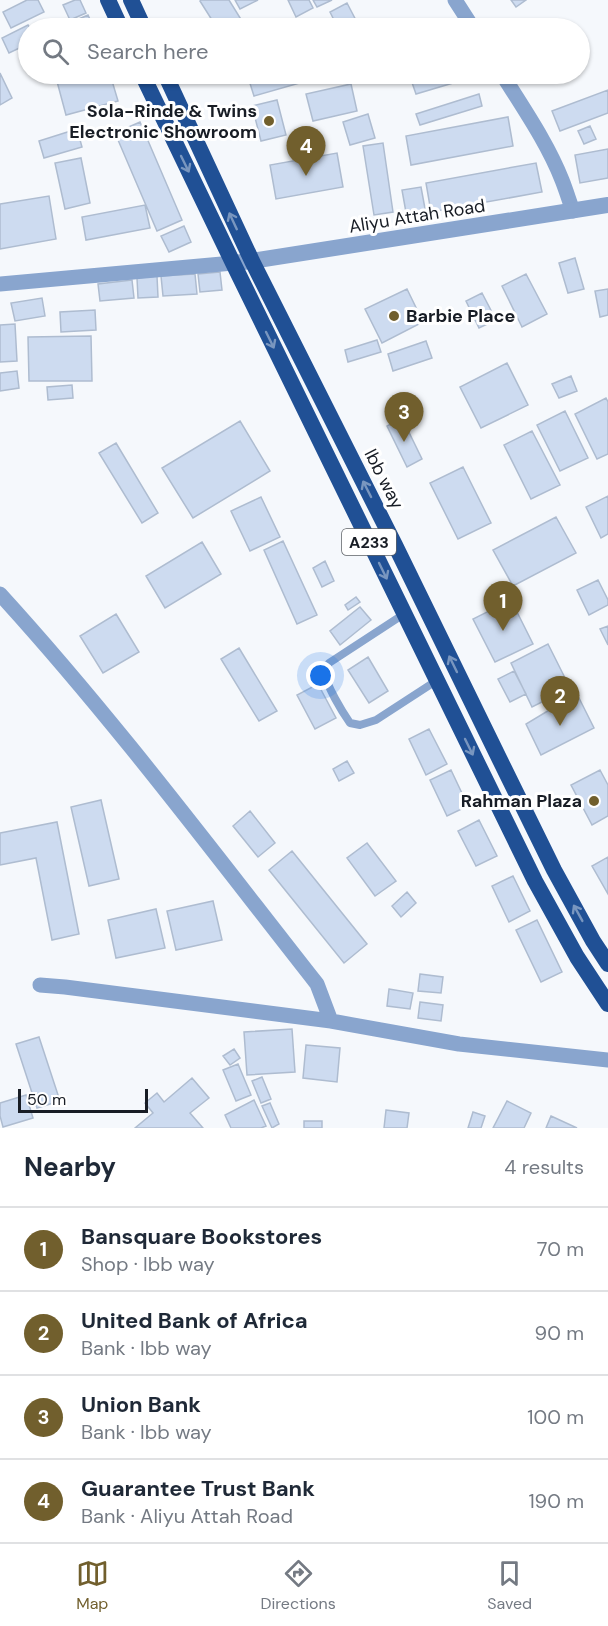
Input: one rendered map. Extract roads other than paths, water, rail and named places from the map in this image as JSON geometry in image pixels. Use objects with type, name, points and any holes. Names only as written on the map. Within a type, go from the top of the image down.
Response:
[{"type":"highway","points":[[108,0],[116,18]]},
{"type":"highway","points":[[131,0],[139,18]]},
{"type":"highway","name":"A233","points":[[147,84],[535,881],[577,957],[608,1004]]},
{"type":"highway","name":"Ibb way","points":[[170,84],[252,261],[395,545],[554,870],[608,964]]},
{"type":"street","points":[[455,0],[467,18]]},
{"type":"street","points":[[508,84],[551,156],[573,211]]},
{"type":"street","name":"Aliyu Attah Road","points":[[232,263],[608,205]]},
{"type":"street","points":[[0,284],[232,263]]},
{"type":"street","points":[[0,594],[48,647],[155,778],[317,984],[331,1021]]},
{"type":"street","points":[[40,985],[331,1021],[459,1044],[608,1060]]},
{"type":"lane","points":[[404,614],[329,663],[325,671],[328,682],[350,723],[360,725],[376,720],[436,681]]},
{"type":"place","name":"Sola-Rinde & Twins Electronic Showroom","points":[[269,121]]},
{"type":"place","name":"Guarantee Trust Bank","points":[[306,176]]},
{"type":"place","name":"Barbie Place","points":[[394,316]]},
{"type":"place","name":"Union Bank","points":[[404,442]]},
{"type":"place","name":"Bansquare Bookstores","points":[[503,631]]},
{"type":"place","name":"United Bank of Africa","points":[[560,726]]},
{"type":"place","name":"Rahman Plaza","points":[[594,801]]}]
